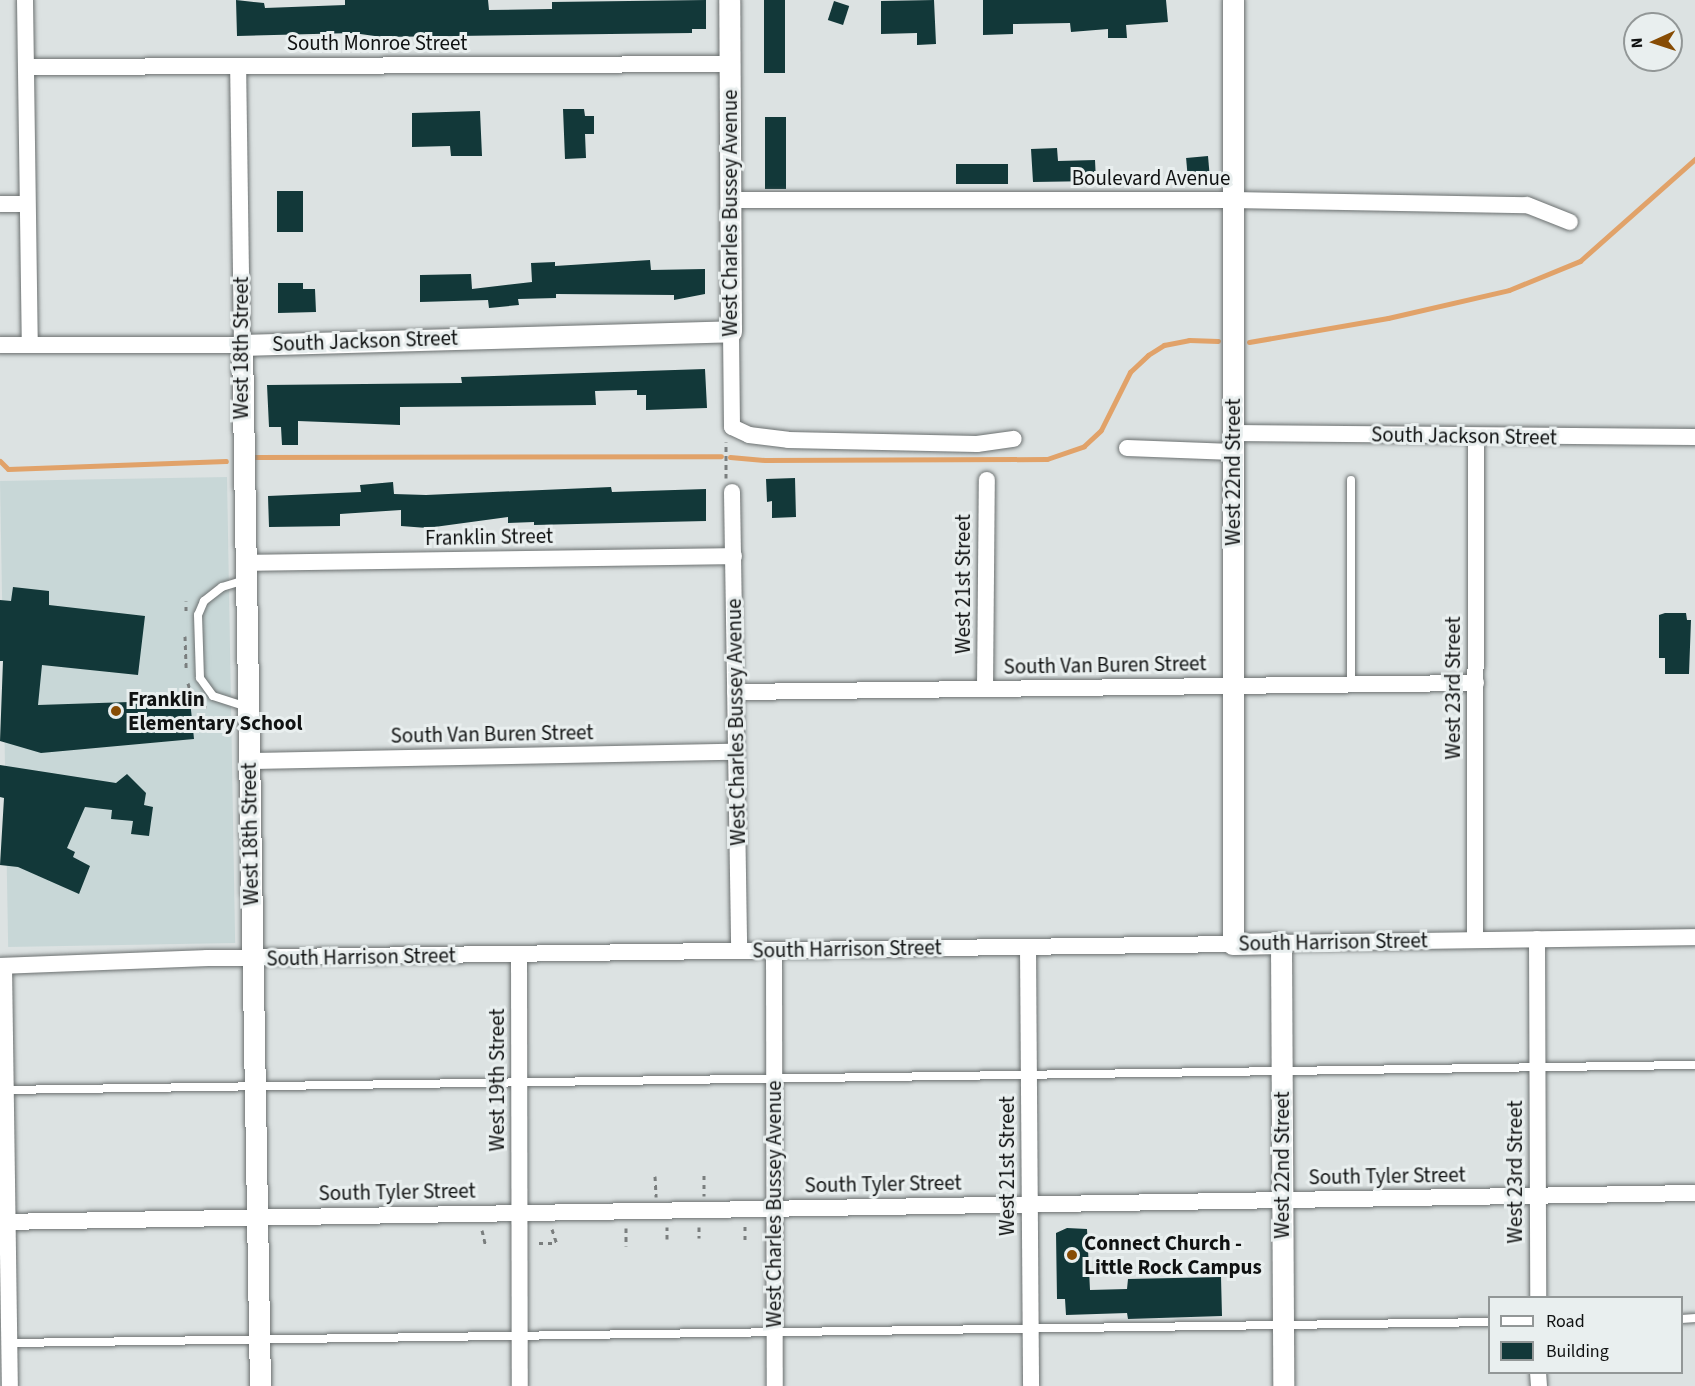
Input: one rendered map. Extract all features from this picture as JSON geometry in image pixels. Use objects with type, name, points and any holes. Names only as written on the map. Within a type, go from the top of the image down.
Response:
[{"type":"street","points":[[25,0],[25,204],[30,343]]},
{"type":"street","name":"West Charles Bussey Avenue","points":[[729,0],[732,427],[762,438],[788,440],[977,444],[1014,439]]},
{"type":"street","name":"West 22nd Street","points":[[1233,0],[1233,944]]},
{"type":"street","name":"South Monroe Street","points":[[26,67],[729,64]]},
{"type":"street","name":"West 18th Street","points":[[238,66],[242,448],[257,1086],[260,1386]]},
{"type":"street","name":"Boulevard Avenue","points":[[730,200],[1232,200],[1527,205],[1570,222]]},
{"type":"street","points":[[0,204],[25,204]]},
{"type":"street","name":"South Jackson Street","points":[[0,345],[30,343],[242,345],[731,331]]},
{"type":"street","name":"South Jackson Street","points":[[1127,448],[1233,442],[1476,437],[1695,437]]},
{"type":"street","name":"West 23rd Street","points":[[1475,940],[1476,437]]},
{"type":"street","name":"West 21st Street","points":[[985,690],[987,480]]},
{"type":"street","name":"West Charles Bussey Avenue","points":[[732,492],[738,951]]},
{"type":"street","name":"Franklin Street","points":[[245,571],[734,556]]},
{"type":"street","name":"South Van Buren Street","points":[[735,692],[1476,683]]},
{"type":"street","name":"South Van Buren Street","points":[[248,761],[736,752]]},
{"type":"street","name":"South Harrison Street","points":[[2,966],[519,954],[1695,937]]},
{"type":"street","name":"West 23rd Street","points":[[1537,939],[1538,1296]]},
{"type":"street","name":"West 22nd Street","points":[[1281,943],[1283,1386]]},
{"type":"street","name":"West 21st Street","points":[[1028,947],[1031,1386]]},
{"type":"street","name":"West Charles Bussey Avenue","points":[[774,950],[775,1386]]},
{"type":"street","name":"West 19th Street","points":[[519,954],[520,1386]]},
{"type":"street","points":[[2,966],[4,1222],[10,1386]]},
{"type":"street","name":"South Tyler Street","points":[[4,1222],[1695,1193]]},
{"type":"lane","points":[[1351,480],[1351,685]]},
{"type":"lane","points":[[245,571],[204,601],[198,615],[200,678],[213,696],[247,707]]},
{"type":"lane","points":[[4,1090],[1029,1073],[1067,1077],[1265,1070],[1281,1073],[1695,1065]]},
{"type":"lane","points":[[9,1343],[774,1333],[1030,1326],[1488,1322]]},
{"type":"path","points":[[726,451],[726,465]]},
{"type":"path","points":[[539,1243],[557,1243]]},
{"type":"shaded area","name":"Franklin Elementary School","points":[[227,477],[235,943],[8,947],[0,481]]},
{"type":"building","points":[[236,0],[264,3],[265,8],[345,5],[345,0],[488,0],[489,10],[552,9],[552,2],[706,0],[706,29],[692,29],[692,33],[382,37],[353,33],[237,36]]},
{"type":"building","points":[[764,0],[785,0],[785,73],[764,73]]},
{"type":"building","points":[[934,0],[936,44],[917,45],[917,33],[881,34],[881,1]]},
{"type":"building","points":[[983,0],[1166,0],[1168,22],[1126,25],[1127,38],[1108,38],[1108,29],[1071,32],[1070,23],[1013,24],[1013,34],[983,35]]},
{"type":"building","points":[[834,1],[849,6],[843,25],[828,20]]},
{"type":"building","points":[[563,109],[584,109],[585,116],[594,116],[594,134],[585,134],[586,158],[565,159]]},
{"type":"building","points":[[480,111],[482,156],[451,156],[450,146],[412,147],[412,113]]},
{"type":"building","points":[[765,117],[786,117],[786,189],[765,189]]},
{"type":"building","points":[[1057,148],[1058,161],[1095,160],[1096,181],[1033,182],[1031,149]]},
{"type":"building","points":[[1208,156],[1210,178],[1188,180],[1186,158]]},
{"type":"building","points":[[956,164],[1008,164],[1008,184],[956,184]]},
{"type":"building","points":[[277,191],[303,191],[303,232],[277,232]]},
{"type":"building","points":[[650,260],[651,270],[705,269],[705,294],[674,300],[674,295],[556,294],[556,298],[518,299],[519,305],[489,308],[488,300],[420,302],[420,275],[471,274],[472,289],[532,282],[531,263],[555,262],[555,266]]},
{"type":"building","points":[[278,283],[303,283],[303,289],[315,289],[316,312],[278,313]]},
{"type":"building","points":[[705,369],[707,408],[646,410],[646,395],[637,395],[637,390],[595,391],[596,405],[400,407],[400,425],[298,421],[298,445],[282,445],[281,427],[269,427],[267,385],[462,383],[461,377]]},
{"type":"building","points":[[795,478],[796,517],[772,518],[772,501],[767,502],[766,479]]},
{"type":"building","points":[[393,482],[394,494],[426,495],[611,487],[612,492],[706,489],[706,521],[534,525],[534,522],[508,523],[508,517],[427,528],[401,526],[401,510],[340,514],[340,526],[269,527],[268,496],[361,492],[360,485]]},
{"type":"building","name":"Franklin Elementary School","points":[[13,587],[49,591],[49,605],[145,616],[138,675],[42,665],[38,705],[190,700],[194,739],[41,753],[0,741],[3,661],[0,661],[0,600],[11,601]]},
{"type":"building","points":[[1686,613],[1687,620],[1691,620],[1689,674],[1665,674],[1665,658],[1659,658],[1659,615]]},
{"type":"building","points":[[0,765],[116,783],[127,774],[146,793],[144,805],[153,807],[149,836],[131,834],[133,821],[111,819],[112,810],[85,807],[67,848],[75,852],[73,857],[90,866],[79,894],[18,867],[0,865],[4,798],[0,797]]},
{"type":"building","name":"Connect Church - Little Rock Campus","points":[[1067,1228],[1087,1229],[1090,1290],[1127,1289],[1128,1279],[1221,1277],[1222,1316],[1128,1319],[1127,1313],[1066,1315],[1065,1299],[1057,1299],[1056,1233]]},
{"type":"waterway","points":[[1249,342],[1388,318],[1509,290],[1580,261],[1695,159]]},
{"type":"waterway","points":[[730,457],[765,460],[1047,459],[1084,446],[1101,430],[1130,372],[1148,355],[1164,345],[1189,340],[1218,341]]},
{"type":"waterway","points":[[255,457],[721,456]]},
{"type":"waterway","points":[[0,461],[8,469],[226,461]]},
{"type":"place","name":"Franklin Elementary School","points":[[116,711]]},
{"type":"place","name":"Connect Church - Little Rock Campus","points":[[1072,1255]]}]
